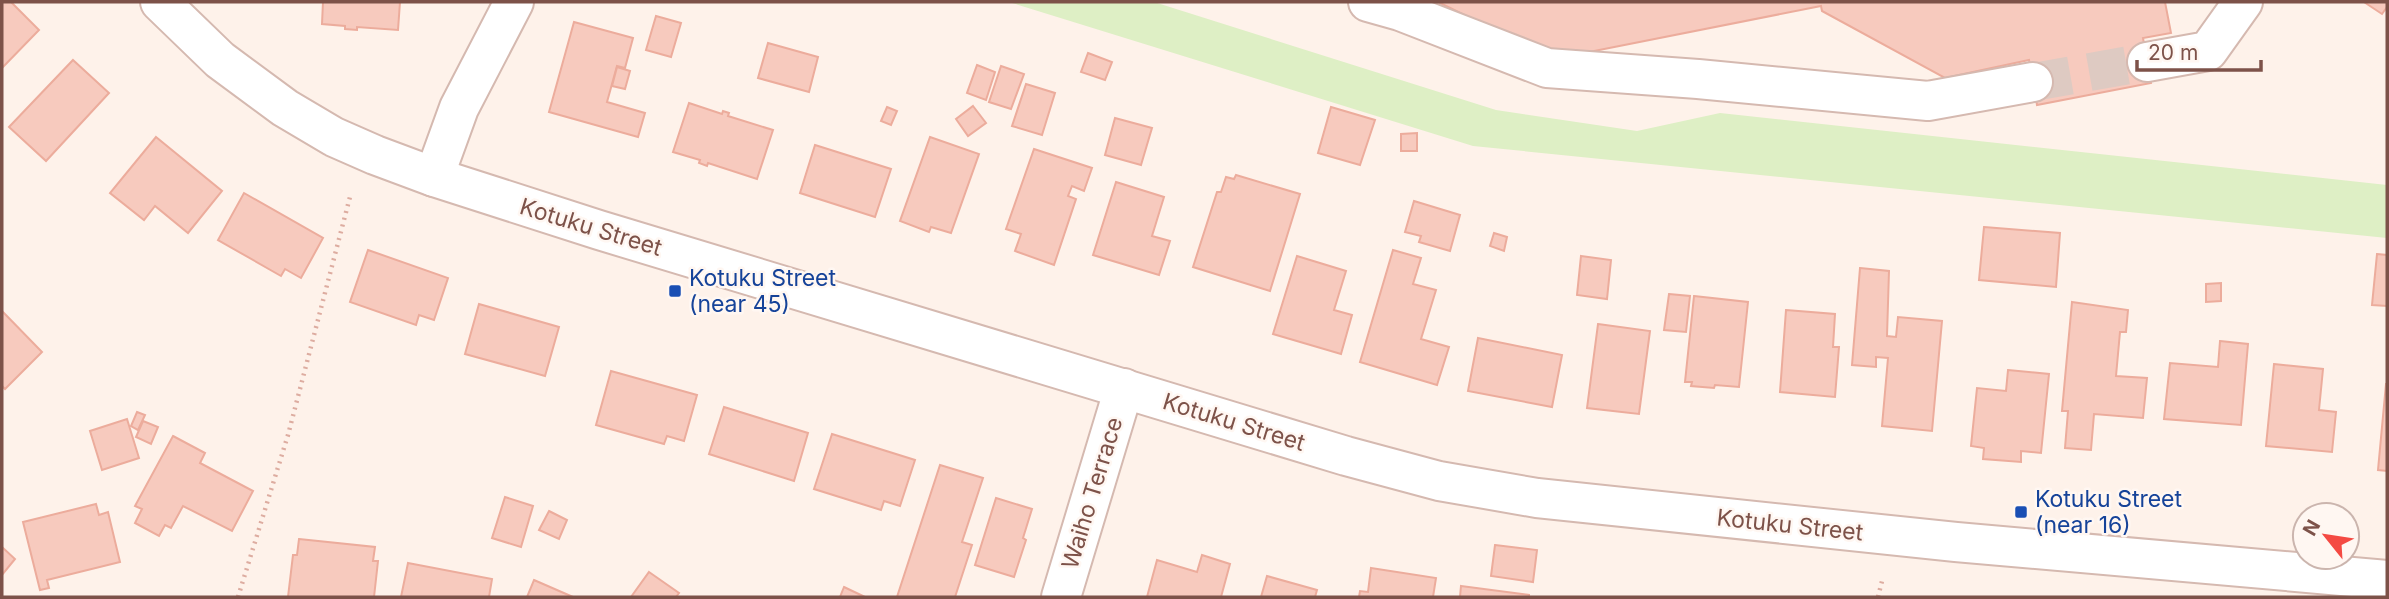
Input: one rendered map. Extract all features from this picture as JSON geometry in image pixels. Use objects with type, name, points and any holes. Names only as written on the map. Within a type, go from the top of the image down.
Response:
[{"type":"street","name":"Kotuku Street","points":[[160,2],[220,60],[285,108],[334,137],[375,155],[434,177],[652,246],[1346,456],[1426,477],[1536,498],[1956,542],[2387,580]]},
{"type":"street","points":[[434,177],[459,108],[514,2]]},
{"type":"street","points":[[1368,2],[1400,11],[1547,68],[1698,79],[1928,102],[2033,82]]},
{"type":"street","points":[[2147,62],[2208,51],[2243,2]]},
{"type":"street","name":"Waiho Terrace","points":[[1060,597],[1124,388]]},
{"type":"path","points":[[239,597],[288,435],[351,193]]},
{"type":"path","points":[[1878,597],[1883,577]]},
{"type":"green space","points":[[1009,2],[1154,2],[1496,110],[1637,131],[1720,113],[2387,185],[2387,238],[1473,146]]},
{"type":"building","points":[[2,2],[11,2],[39,30],[2,68]]},
{"type":"building","points":[[323,2],[400,2],[398,30],[357,27],[357,30],[322,24]]},
{"type":"building","points":[[1438,2],[2165,2],[2171,33],[2143,38],[2151,83],[2037,105],[2029,60],[1945,78],[1822,11],[1821,6],[1554,59]]},
{"type":"building","points":[[2364,2],[2387,2],[2387,7],[2382,14]]},
{"type":"building","points":[[656,16],[681,23],[671,57],[646,50]]},
{"type":"building","points":[[574,22],[633,38],[625,68],[617,66],[607,102],[645,113],[638,137],[549,112]]},
{"type":"building","points":[[768,43],[818,57],[809,92],[758,78]]},
{"type":"building","points":[[1088,53],[1112,62],[1105,80],[1081,72]]},
{"type":"building","points":[[73,60],[109,93],[46,161],[9,127]]},
{"type":"building","points":[[977,65],[995,72],[986,100],[967,93]]},
{"type":"building","points":[[1001,66],[1024,74],[1011,109],[989,102]]},
{"type":"building","points":[[617,67],[630,71],[625,89],[612,86]]},
{"type":"building","points":[[1026,84],[1055,93],[1042,135],[1012,126]]},
{"type":"building","points":[[689,103],[722,114],[723,111],[729,113],[728,116],[773,130],[757,179],[708,163],[707,166],[699,163],[700,160],[673,152]]},
{"type":"building","points":[[973,106],[986,123],[968,136],[956,119]]},
{"type":"building","points":[[887,107],[897,111],[891,125],[881,121]]},
{"type":"building","points":[[1331,107],[1375,120],[1360,165],[1318,153]]},
{"type":"building","points":[[1115,118],[1152,128],[1141,165],[1105,155]]},
{"type":"building","points":[[1417,133],[1417,151],[1401,151],[1401,134]]},
{"type":"building","points":[[156,137],[222,191],[188,233],[155,206],[144,220],[110,193]]},
{"type":"building","points":[[930,137],[979,154],[951,233],[931,227],[929,232],[900,221]]},
{"type":"building","points":[[815,145],[891,169],[875,217],[800,193]]},
{"type":"building","points":[[1034,149],[1092,168],[1084,191],[1072,186],[1068,196],[1076,199],[1054,265],[1015,251],[1021,234],[1006,229]]},
{"type":"building","points":[[1236,175],[1300,194],[1270,291],[1193,267],[1217,192],[1221,192],[1226,177],[1234,179]]},
{"type":"building","points":[[1116,182],[1164,197],[1152,236],[1170,241],[1159,275],[1093,255]]},
{"type":"building","points":[[244,193],[323,238],[301,278],[285,269],[281,276],[218,240]]},
{"type":"building","points":[[1414,201],[1460,215],[1450,251],[1419,242],[1421,236],[1405,232]]},
{"type":"building","points":[[1984,227],[2060,233],[2056,287],[1979,280]]},
{"type":"building","points":[[1494,233],[1507,237],[1504,251],[1490,246]]},
{"type":"building","points":[[368,250],[448,278],[434,320],[419,315],[416,325],[350,302]]},
{"type":"building","points":[[1393,250],[1421,258],[1413,284],[1436,290],[1421,339],[1449,347],[1437,385],[1360,362]]},
{"type":"building","points":[[2377,254],[2387,255],[2387,306],[2372,305]]},
{"type":"building","points":[[1297,256],[1346,271],[1334,310],[1352,315],[1341,354],[1273,334]]},
{"type":"building","points":[[1581,256],[1611,260],[1607,299],[1577,295]]},
{"type":"building","points":[[1860,268],[1889,271],[1887,336],[1896,337],[1898,317],[1942,321],[1932,431],[1882,426],[1888,358],[1876,357],[1876,367],[1852,365]]},
{"type":"building","points":[[2221,283],[2221,301],[2206,302],[2206,284]]},
{"type":"building","points":[[1669,294],[1690,296],[1686,332],[1664,330]]},
{"type":"building","points":[[1694,296],[1748,302],[1739,387],[1691,386],[1692,382],[1685,382]]},
{"type":"building","points":[[2072,302],[2128,310],[2126,332],[2120,332],[2116,376],[2147,378],[2143,418],[2094,414],[2091,450],[2065,448],[2068,411],[2062,411]]},
{"type":"building","points":[[479,304],[559,327],[545,376],[465,354]]},
{"type":"building","points":[[1786,310],[1835,314],[1833,347],[1839,347],[1835,397],[1780,392]]},
{"type":"building","points":[[2,311],[42,352],[5,389],[2,386]]},
{"type":"building","points":[[1598,324],[1650,331],[1639,414],[1587,408]]},
{"type":"building","points":[[1478,338],[1562,355],[1552,407],[1468,391]]},
{"type":"building","points":[[2220,341],[2248,344],[2241,425],[2164,419],[2170,363],[2218,367]]},
{"type":"building","points":[[2274,364],[2323,369],[2319,410],[2336,412],[2332,452],[2266,446]]},
{"type":"building","points":[[2008,370],[2049,374],[2041,453],[2021,451],[2021,462],[1983,459],[1984,448],[1971,446],[1977,388],[2006,391]]},
{"type":"building","points":[[611,371],[697,395],[684,441],[667,436],[664,444],[596,425]]},
{"type":"building","points":[[2387,384],[2387,471],[2378,470]]},
{"type":"building","points":[[724,407],[808,433],[794,481],[709,454]]},
{"type":"building","points":[[137,412],[145,415],[138,430],[131,426]]},
{"type":"building","points":[[127,419],[139,458],[102,470],[90,431]]},
{"type":"building","points":[[143,421],[158,427],[151,444],[136,437]]},
{"type":"building","points":[[832,434],[915,460],[900,506],[884,501],[881,510],[814,489]]},
{"type":"building","points":[[173,436],[205,453],[200,463],[253,491],[232,531],[183,506],[171,528],[165,525],[159,536],[135,523],[142,509],[135,506]]},
{"type":"building","points":[[940,465],[983,478],[962,542],[972,545],[955,597],[897,597]]},
{"type":"building","points":[[505,497],[533,506],[521,547],[492,538]]},
{"type":"building","points":[[996,498],[1032,509],[1023,538],[1026,540],[1014,577],[975,565]]},
{"type":"building","points":[[96,504],[99,515],[108,512],[120,562],[47,580],[49,588],[40,590],[23,522]]},
{"type":"building","points":[[549,511],[567,520],[559,539],[539,530]]},
{"type":"building","points":[[299,539],[375,547],[373,561],[378,561],[374,597],[288,597],[293,555],[297,555]]},
{"type":"building","points":[[1495,545],[1537,550],[1533,582],[1491,576]]},
{"type":"building","points":[[2,547],[15,559],[2,575]]},
{"type":"building","points":[[1202,555],[1230,564],[1221,597],[1147,597],[1157,560],[1197,572]]},
{"type":"building","points":[[408,563],[492,579],[489,597],[401,597]]},
{"type":"building","points":[[1371,568],[1436,578],[1433,597],[1359,597],[1360,591],[1368,592]]},
{"type":"building","points":[[649,572],[679,593],[676,597],[631,597]]},
{"type":"building","points":[[1267,576],[1317,590],[1315,597],[1261,597]]},
{"type":"building","points":[[534,580],[573,597],[527,597]]},
{"type":"building","points":[[1461,586],[1529,595],[1529,597],[1460,597]]},
{"type":"building","points":[[844,587],[865,597],[840,597]]},
{"type":"tunnel","points":[[2033,82],[2147,62]]},
{"type":"place","name":"Kotuku Street (near 45)","points":[[675,291]]},
{"type":"place","name":"Kotuku Street (near 16)","points":[[2021,512]]}]
